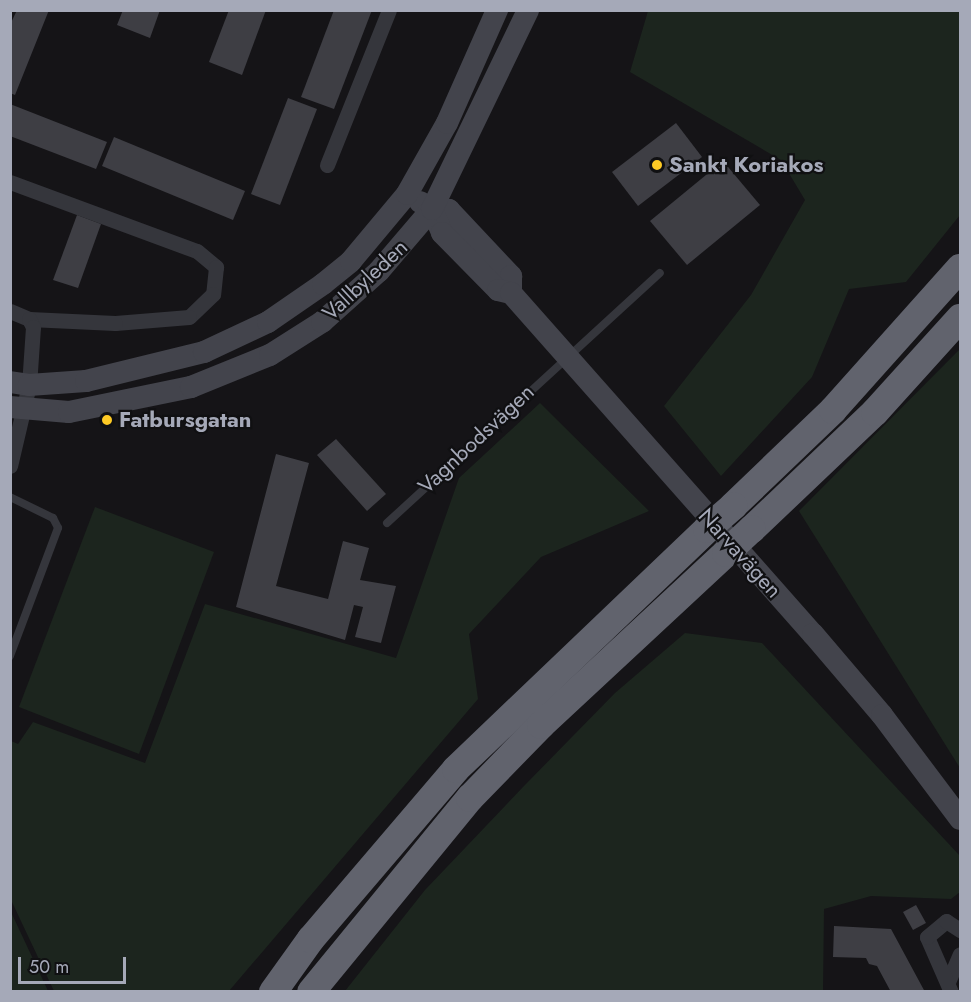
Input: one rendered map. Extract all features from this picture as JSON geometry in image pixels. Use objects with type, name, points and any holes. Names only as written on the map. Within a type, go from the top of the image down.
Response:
[{"type":"highway","points":[[273,992],[311,939],[456,769],[833,410],[960,268]]},
{"type":"highway","points":[[311,992],[470,798],[541,725],[875,412],[960,318]]},
{"type":"main road","name":"Vallbyleden","points":[[20,383],[130,373],[234,339],[287,309],[351,261],[407,194],[447,123],[497,10]]},
{"type":"main road","name":"Vallbyleden","points":[[16,408],[69,412],[152,397],[191,387],[270,355],[348,301],[404,245],[432,209],[528,10]]},
{"type":"main road","name":"Narvavägen","points":[[407,194],[432,209],[449,210],[511,276],[511,293]]},
{"type":"main road","name":"Narvavägen","points":[[432,209],[438,227],[453,245],[498,290],[511,293],[828,652],[960,819]]},
{"type":"main road","points":[[404,245],[423,239],[453,245]]},
{"type":"street","points":[[327,165],[389,10]]},
{"type":"street","points":[[10,182],[197,251],[216,267],[213,294],[189,317],[115,324],[29,319],[10,311]]},
{"type":"street","points":[[10,466],[20,383],[33,327],[29,319]]},
{"type":"street","points":[[950,987],[927,937],[946,921],[960,930]]},
{"type":"street","points":[[950,987],[960,954]]},
{"type":"lane","name":"Vagnbodsvägen","points":[[387,523],[660,273]]},
{"type":"lane","points":[[10,497],[53,518],[58,528],[10,656]]},
{"type":"shaded area","points":[[648,11],[960,11],[960,215],[906,282],[849,289],[812,377],[721,476],[664,406],[751,295],[805,200],[781,160],[630,72]]},
{"type":"shaded area","points":[[960,349],[960,768],[799,511]]},
{"type":"shaded area","points":[[540,403],[649,511],[541,557],[469,634],[478,699],[229,991],[54,991],[11,900],[11,741],[18,744],[33,722],[145,763],[205,604],[396,658],[459,478]]},
{"type":"shaded area","points":[[95,507],[214,552],[139,754],[19,707]]},
{"type":"shaded area","points":[[685,633],[762,643],[960,856],[960,892],[951,899],[871,896],[824,909],[823,991],[345,991],[425,890],[615,693]]},
{"type":"shaded area","points":[[11,912],[48,991],[11,991]]},
{"type":"building","points":[[17,10],[49,10],[15,95],[10,93],[10,25]]},
{"type":"building","points":[[123,10],[160,10],[150,38],[117,25]]},
{"type":"building","points":[[229,10],[266,10],[242,75],[209,62]]},
{"type":"building","points":[[334,10],[372,10],[334,109],[301,97]]},
{"type":"building","points":[[288,98],[317,109],[280,205],[251,194]]},
{"type":"building","points":[[10,104],[107,142],[96,169],[10,136]]},
{"type":"building","name":"Sankt Koriakos","points":[[676,123],[702,157],[638,206],[612,172]]},
{"type":"building","points":[[114,137],[245,191],[233,220],[102,166]]},
{"type":"building","points":[[723,161],[760,205],[687,265],[650,221]]},
{"type":"building","points":[[77,215],[101,224],[78,288],[53,280]]},
{"type":"building","points":[[336,439],[386,494],[367,511],[317,455]]},
{"type":"building","points":[[276,454],[309,463],[276,586],[328,599],[343,541],[369,548],[360,580],[396,586],[381,643],[355,637],[363,607],[354,605],[345,640],[236,607]]},
{"type":"building","points":[[916,905],[926,923],[913,930],[903,912]]},
{"type":"building","points":[[834,926],[891,929],[925,992],[891,992],[877,966],[869,964],[866,958],[833,957]]},
{"type":"place","name":"Sankt Koriakos","points":[[657,165]]},
{"type":"place","name":"Fatbursgatan","points":[[107,420]]}]
